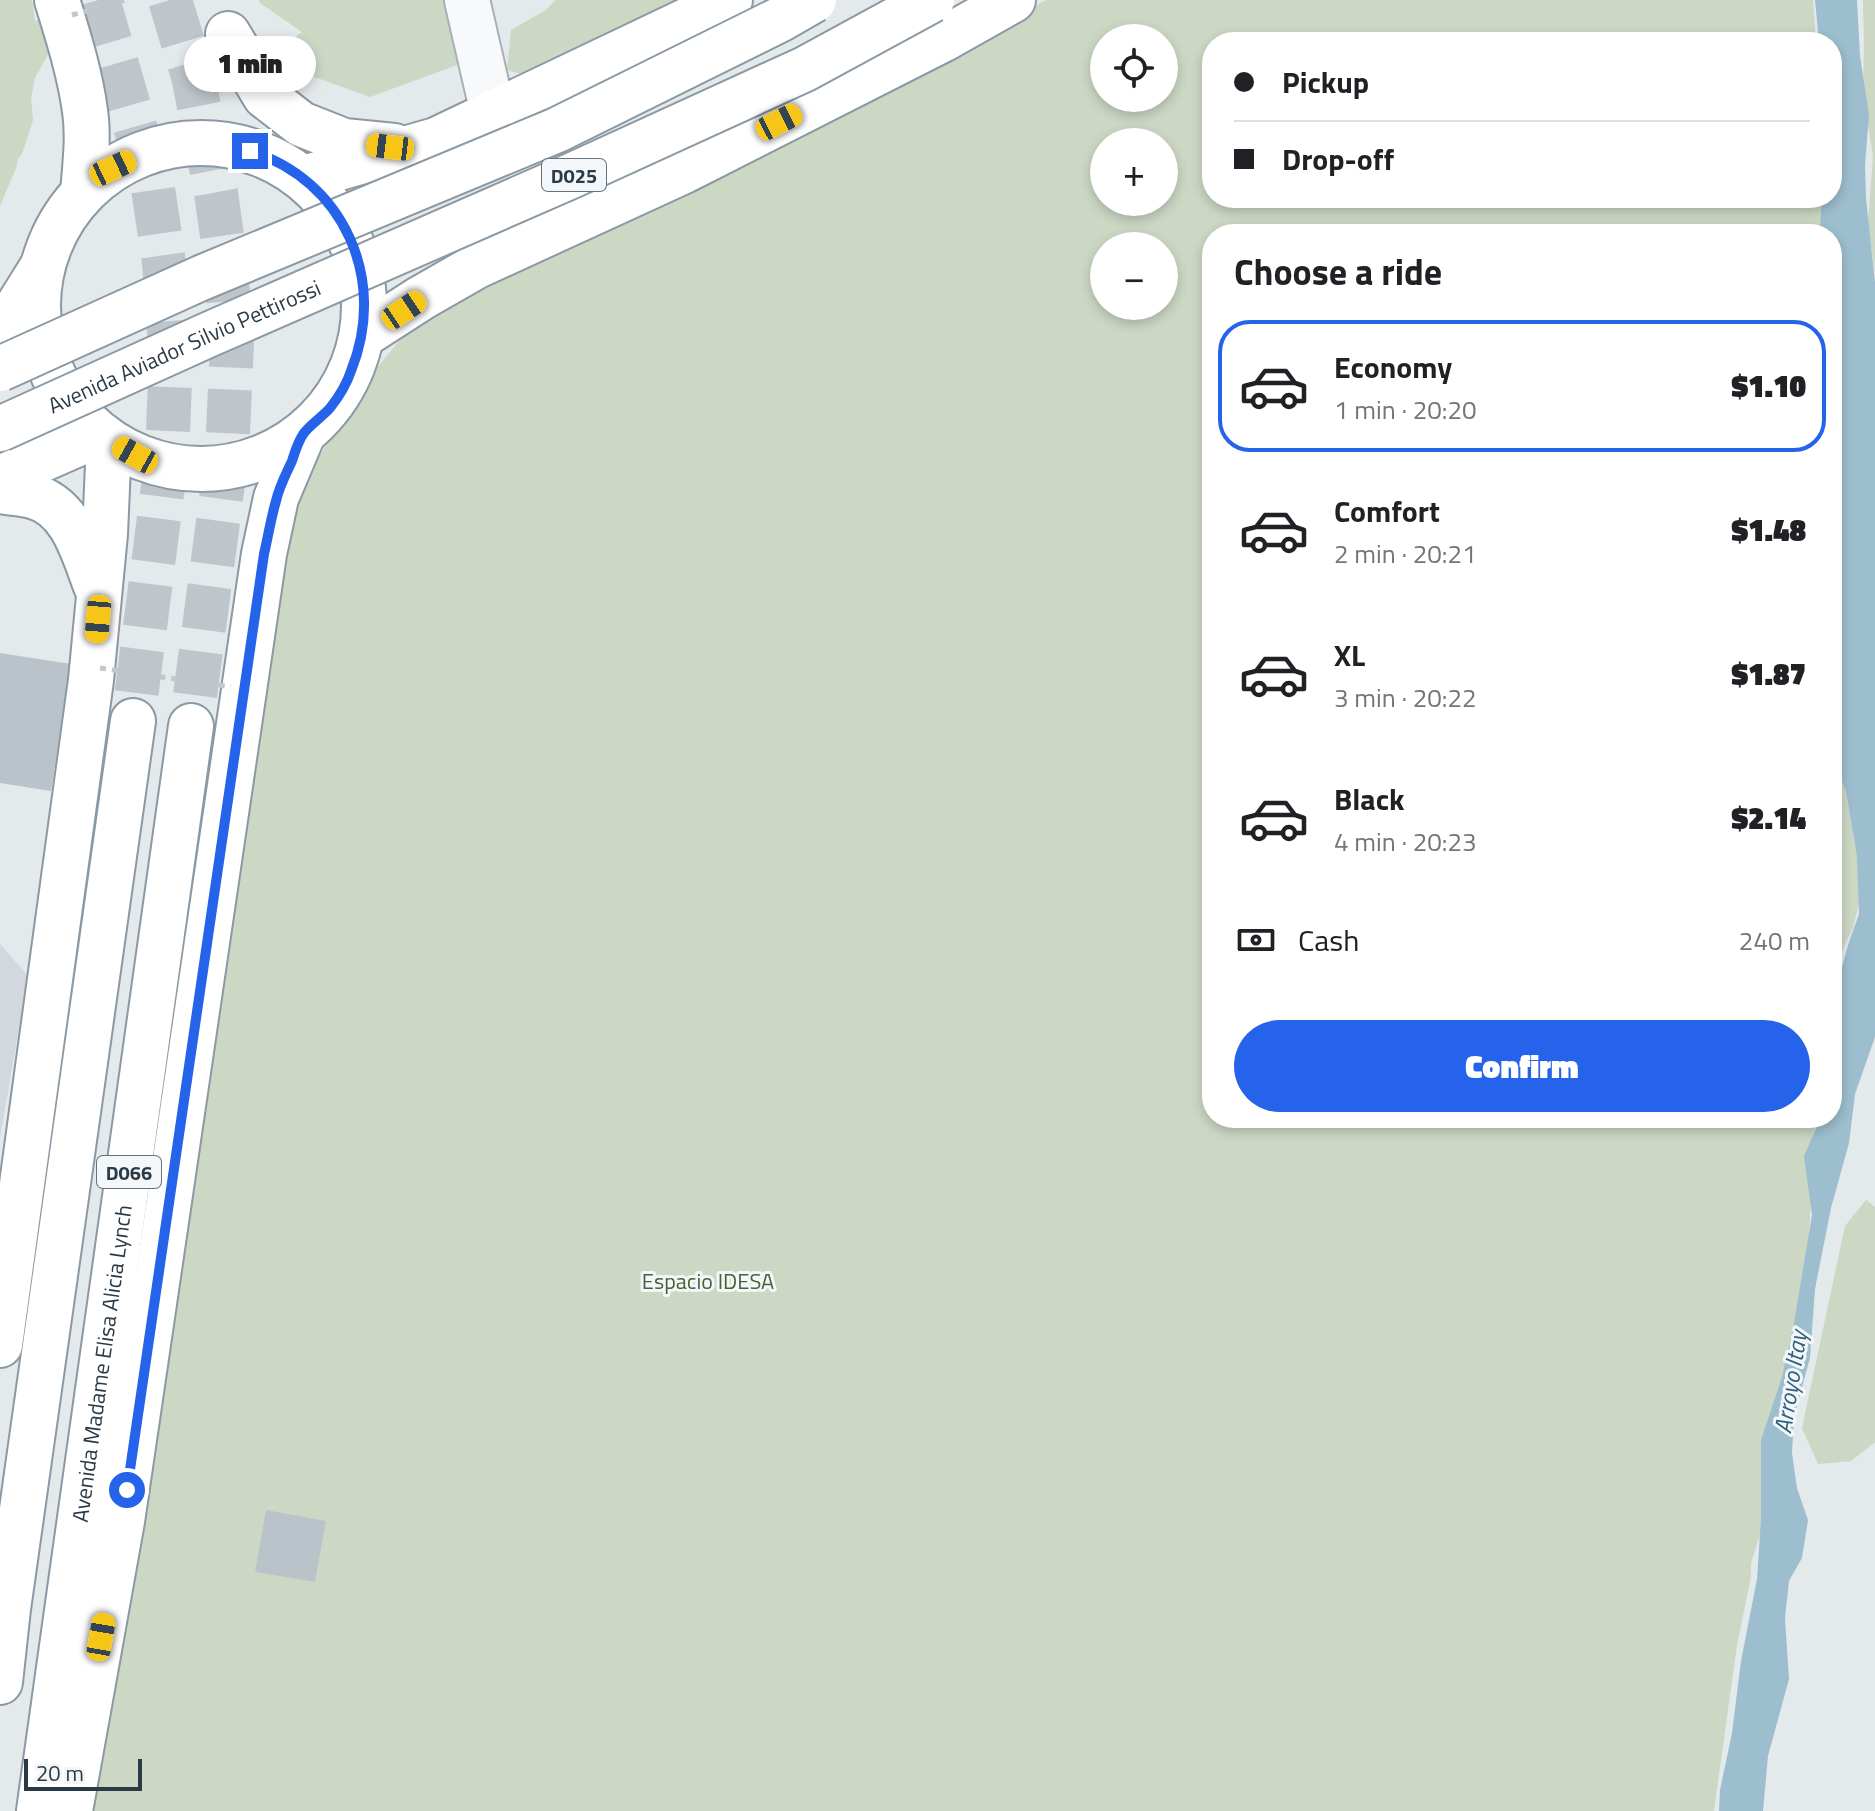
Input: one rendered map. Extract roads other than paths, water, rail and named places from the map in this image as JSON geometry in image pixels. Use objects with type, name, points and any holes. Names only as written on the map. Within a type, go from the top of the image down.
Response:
[{"type":"highway","points":[[286,168],[436,140],[730,0]]},
{"type":"highway","name":"D025","points":[[0,369],[201,278],[557,130],[814,0]]},
{"type":"highway","name":"Avenida Aviador Silvio Pettirossi","points":[[0,429],[805,69],[932,0]]},
{"type":"highway","points":[[362,336],[477,266],[697,164],[942,40],[1013,0]]},
{"type":"highway","points":[[64,8],[85,113],[83,193]]},
{"type":"highway","points":[[223,17],[265,96],[301,124],[344,141],[390,147],[436,140]]},
{"type":"highway","points":[[223,17],[286,168]]},
{"type":"highway","points":[[190,142],[231,145],[286,168],[329,203],[349,233],[360,266],[365,301],[362,336],[351,373],[331,407],[303,434],[251,462],[207,469],[164,465],[135,455],[105,438],[77,413],[59,387],[46,359],[39,329],[37,297],[42,267],[64,215],[83,193],[113,168],[150,151],[190,142]]},
{"type":"highway","points":[[0,325],[16,309],[42,267]]},
{"type":"highway","points":[[70,1811],[122,1521],[264,554],[276,498],[303,434]]},
{"type":"highway","points":[[0,478],[105,438]]},
{"type":"highway","points":[[0,1345],[91,680],[100,595],[105,438]]},
{"type":"highway","points":[[0,491],[35,496],[61,512],[78,539],[100,595]]},
{"type":"highway","name":"D066","points":[[0,1682],[133,721]]},
{"type":"highway","name":"Avenida Madame Elisa Alicia Lynch","points":[[39,1811],[191,726]]},
{"type":"lane","points":[[467,0],[493,113]]},
{"type":"water","name":"Arroyo Itay","points":[[1815,0],[1857,0],[1860,56],[1869,115],[1866,198],[1875,282],[1875,1037],[1855,1094],[1849,1143],[1831,1208],[1815,1289],[1810,1358],[1794,1416],[1792,1453],[1797,1488],[1808,1520],[1802,1558],[1789,1581],[1785,1618],[1789,1679],[1768,1756],[1763,1811],[1719,1811],[1741,1661],[1757,1579],[1761,1440],[1782,1377],[1812,1215],[1804,1156],[1816,1128],[1842,1128],[1842,967],[1859,914],[1857,856],[1842,781],[1842,224],[1820,224],[1821,208],[1842,208],[1842,32],[1818,32]]},
{"type":"tunnel","points":[[98,0],[153,188],[164,263],[171,358],[167,455],[133,721]]},
{"type":"tunnel","points":[[170,0],[193,76],[216,193],[232,343],[227,454],[191,726]]},
{"type":"park label","name":"Espacio IDESA","points":[[708,1281]]}]
